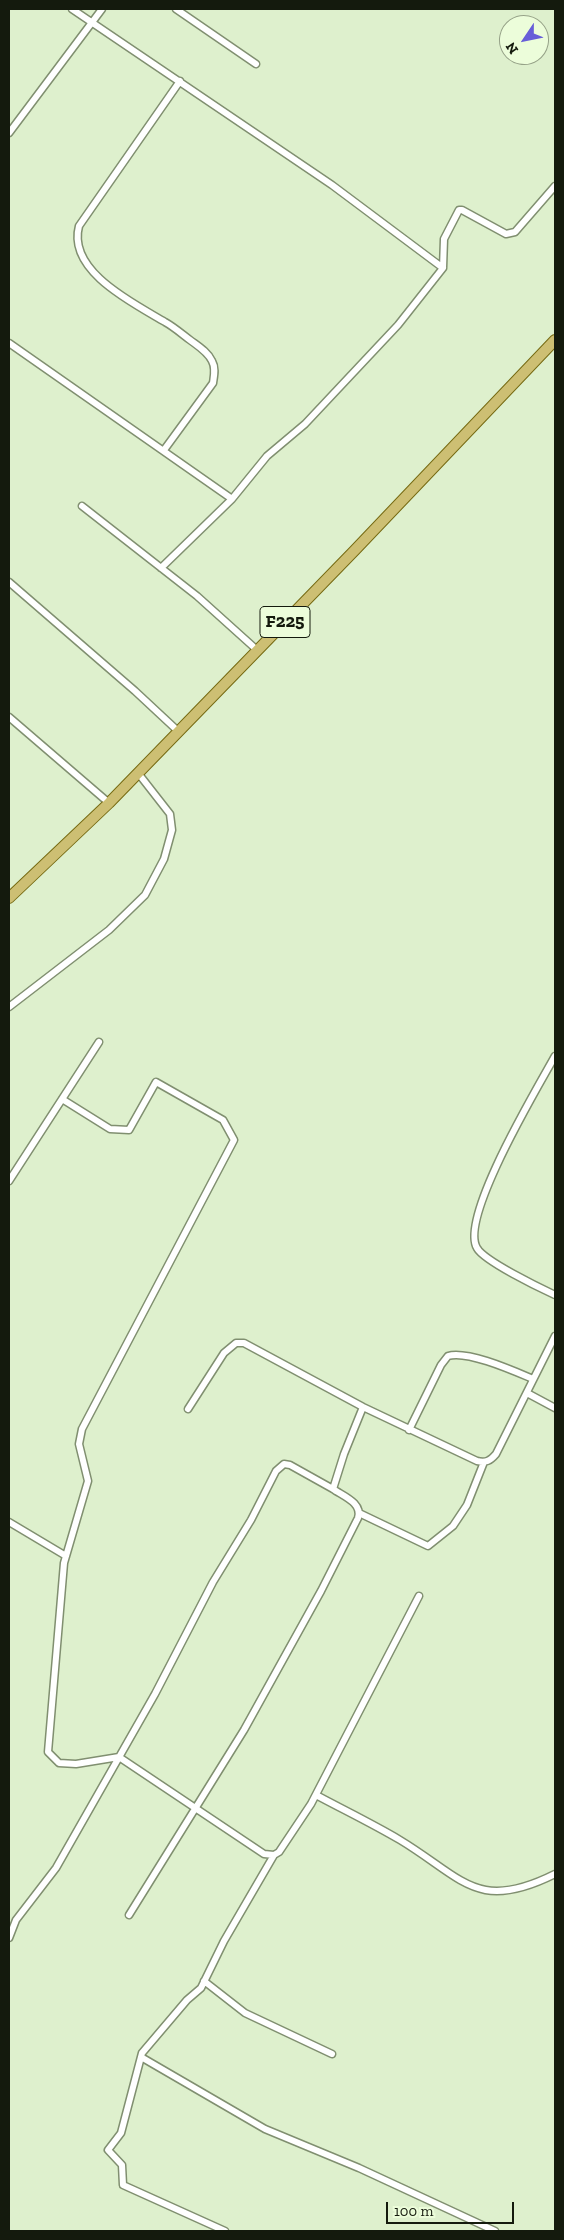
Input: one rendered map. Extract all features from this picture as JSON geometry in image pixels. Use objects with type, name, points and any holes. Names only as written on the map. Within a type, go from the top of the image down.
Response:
[{"type":"main road","name":"F225","points":[[9,898],[109,803],[555,340]]},
{"type":"street","points":[[72,9],[332,185],[443,268]]},
{"type":"street","points":[[9,133],[102,9]]},
{"type":"street","points":[[176,9],[256,64]]},
{"type":"street","points":[[164,450],[213,383],[215,372],[213,361],[206,352],[166,322],[130,303],[92,271],[84,259],[76,237],[79,226],[180,81]]},
{"type":"street","points":[[162,568],[232,499],[267,456],[305,424],[398,325],[443,268],[444,239],[459,210],[506,234],[510,234],[515,232],[555,186]]},
{"type":"street","points":[[9,343],[232,499]]},
{"type":"street","points":[[82,506],[162,568],[257,650]]},
{"type":"street","points":[[9,582],[135,691],[178,732]]},
{"type":"street","points":[[9,719],[109,803]]},
{"type":"street","points":[[9,1007],[109,930],[145,895],[164,859],[172,830],[170,814],[138,772]]},
{"type":"street","points":[[9,1181],[99,1042]]},
{"type":"street","points":[[555,1056],[488,1180],[473,1236],[476,1248],[487,1258],[555,1295]]},
{"type":"street","points":[[62,1099],[110,1128],[129,1130],[156,1082],[223,1120],[234,1140],[82,1429],[79,1444],[88,1481],[66,1556],[48,1752],[59,1763],[76,1764],[119,1757],[264,1854],[274,1855]]},
{"type":"street","points":[[188,1409],[224,1353],[236,1343],[244,1343],[409,1430],[477,1461],[484,1462],[491,1460],[496,1454],[555,1336]]},
{"type":"street","points":[[409,1430],[441,1365],[448,1356],[461,1356],[491,1363],[532,1379]]},
{"type":"street","points":[[527,1393],[555,1408]]},
{"type":"street","points":[[333,1489],[344,1454],[363,1406]]},
{"type":"street","points":[[359,1513],[428,1546],[453,1526],[467,1505],[484,1462]]},
{"type":"street","points":[[9,1938],[16,1920],[56,1868],[119,1757],[213,1582],[251,1520],[276,1471],[284,1464],[290,1465],[356,1504],[359,1513],[321,1591],[244,1730],[197,1809],[129,1915]]},
{"type":"street","points":[[9,1522],[66,1556]]},
{"type":"street","points":[[225,2231],[123,2185],[122,2165],[108,2150],[121,2133],[141,2058],[160,2030],[187,2000],[201,1988],[224,1941],[274,1855],[279,1852],[316,1794],[419,1596]]},
{"type":"street","points":[[316,1794],[401,1840],[452,1876],[472,1886],[496,1892],[515,1891],[531,1887],[555,1874]]},
{"type":"street","points":[[204,1980],[245,2013],[332,2054]]},
{"type":"street","points":[[141,2058],[265,2129],[376,2176],[495,2231]]}]
